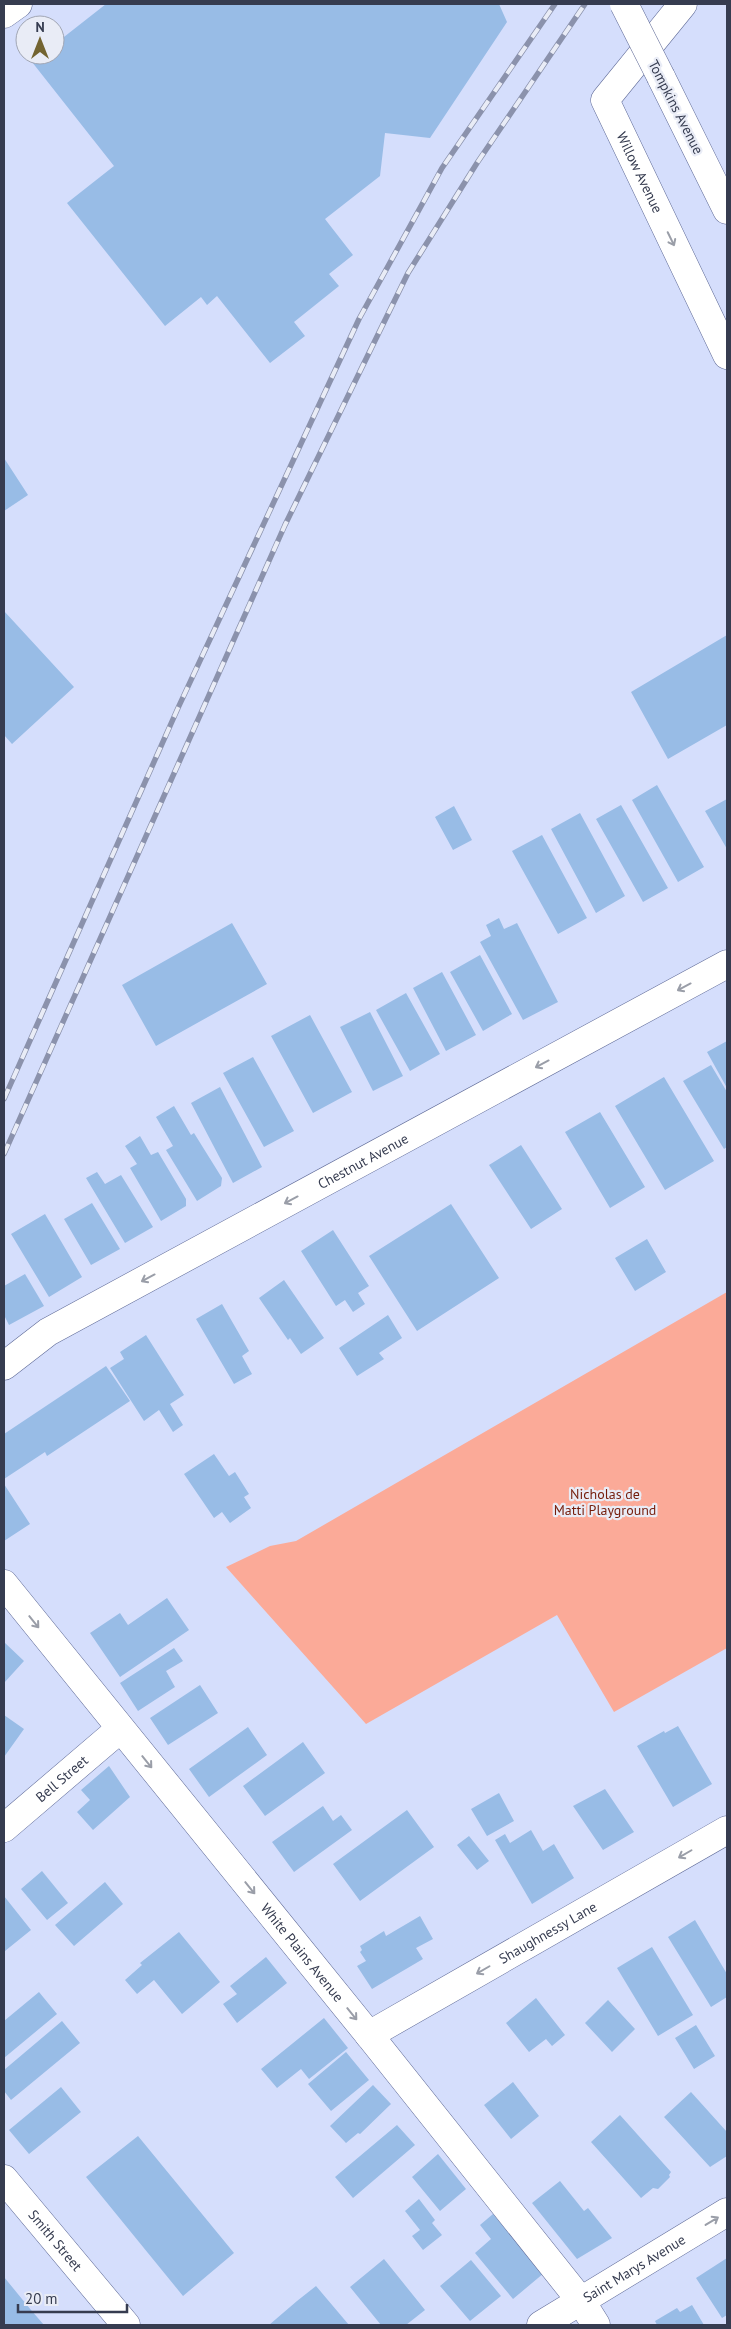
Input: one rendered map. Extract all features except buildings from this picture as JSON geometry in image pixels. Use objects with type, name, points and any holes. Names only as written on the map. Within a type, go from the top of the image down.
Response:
[{"type":"street","points":[[4,14],[18,4]]},
{"type":"street","name":"Tompkins Avenue","points":[[624,4],[727,210]]},
{"type":"street","name":"Willow Avenue","points":[[682,4],[605,100],[727,355]]},
{"type":"street","name":"Chestnut Avenue","points":[[4,1366],[48,1332],[727,964]]},
{"type":"street","name":"White Plains Avenue","points":[[4,1584],[369,2035],[581,2301],[596,2325]]},
{"type":"street","name":"Bell Street","points":[[4,1828],[120,1729]]},
{"type":"street","name":"Shaughnessy Lane","points":[[369,2035],[727,1830]]},
{"type":"street","name":"Smith Street","points":[[4,2179],[126,2325]]},
{"type":"street","name":"Saint Marys Avenue","points":[[541,2325],[727,2212]]},
{"type":"green space","name":"Nicholas de Matti Playground","points":[[727,1292],[727,1648],[614,1712],[557,1615],[366,1724],[226,1567],[270,1546],[296,1541]]},
{"type":"railway","points":[[4,1099],[178,708],[359,319],[442,168],[555,4]]},
{"type":"railway","points":[[4,1154],[285,525],[408,273],[477,163],[585,4]]}]
